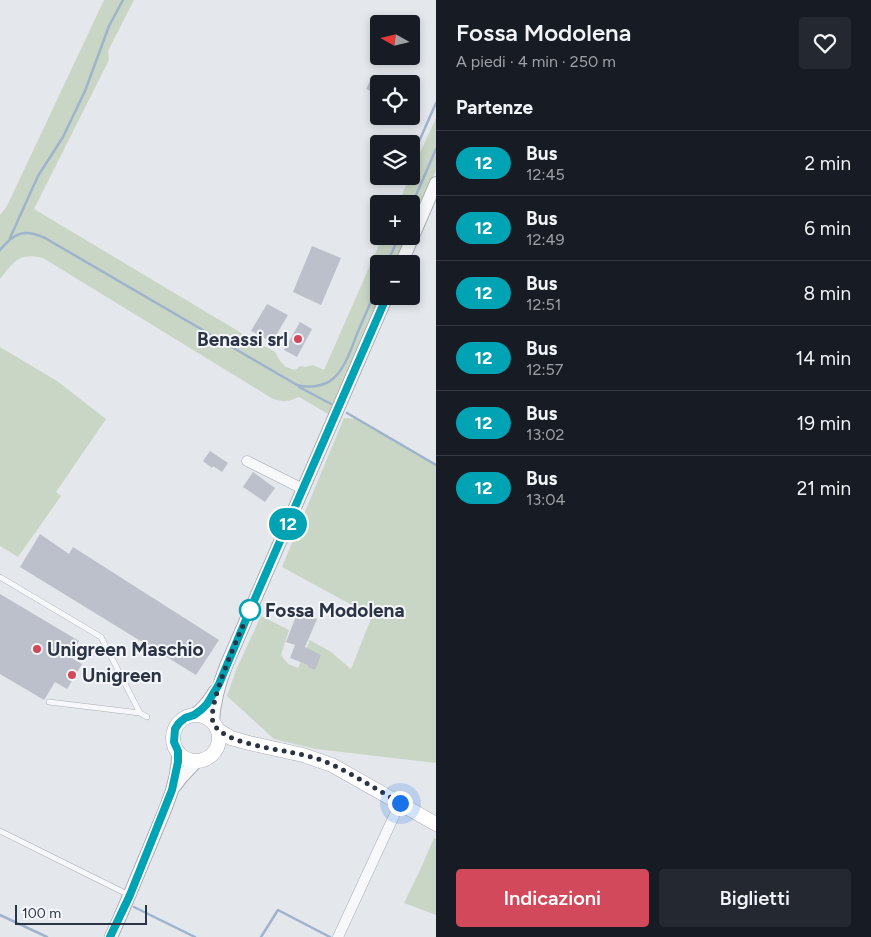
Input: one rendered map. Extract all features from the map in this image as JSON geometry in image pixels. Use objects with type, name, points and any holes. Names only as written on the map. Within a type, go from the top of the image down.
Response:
[{"type":"main road","points":[[216,726],[220,735],[219,743],[211,756],[205,760],[192,761],[182,756],[178,751],[174,742],[175,729],[185,718],[200,715],[216,726],[231,738],[303,754],[332,764],[436,824]]},
{"type":"main road","points":[[214,752],[230,745],[249,743]]},
{"type":"street","points":[[405,255],[436,183]]},
{"type":"street","points":[[194,715],[207,704],[219,684],[383,305]]},
{"type":"street","points":[[247,461],[303,489]]},
{"type":"street","points":[[216,726],[214,710],[219,684]]},
{"type":"street","points":[[110,937],[130,895],[172,790],[178,762],[178,751]]},
{"type":"street","points":[[172,790],[197,761]]},
{"type":"street","points":[[338,937],[400,803]]},
{"type":"lane","points":[[0,577],[101,636],[140,713]]},
{"type":"lane","points":[[49,702],[140,713],[147,717]]},
{"type":"lane","points":[[0,831],[130,895]]},
{"type":"green space","points":[[104,0],[134,0],[108,51],[109,60],[34,209],[275,352],[286,367],[295,370],[300,366],[313,365],[324,370],[370,266],[370,305],[378,305],[330,415],[299,397],[286,401],[273,399],[43,258],[35,256],[23,257],[13,263],[0,279],[0,215],[7,206]]},
{"type":"green space","points":[[436,118],[436,170],[420,207],[420,195],[402,195],[406,185],[420,185],[420,153]]},
{"type":"green space","points":[[379,245],[403,245],[400,255],[375,255]]},
{"type":"green space","points":[[0,347],[57,381],[106,419],[56,492],[61,496],[18,557],[0,546]]},
{"type":"green space","points":[[344,418],[359,419],[436,465],[436,763],[316,749],[274,739],[227,696],[236,670],[261,616],[289,630],[281,655],[288,664],[298,668],[310,640],[331,652],[351,669],[372,616],[282,567]]},
{"type":"green space","points":[[434,838],[436,839],[436,915],[404,903]]},
{"type":"building","points":[[370,81],[370,91],[366,89]]},
{"type":"building","points":[[312,246],[341,258],[321,305],[293,292]]},
{"type":"building","points":[[267,304],[288,315],[272,342],[251,331]]},
{"type":"building","name":"Benassi srl","points":[[300,322],[312,329],[297,357],[284,350]]},
{"type":"building","points":[[210,451],[228,463],[222,472],[213,466],[212,468],[203,461]]},
{"type":"building","points":[[253,472],[275,488],[265,502],[243,487]]},
{"type":"building","points":[[40,534],[69,554],[73,547],[219,640],[196,675],[20,567]]},
{"type":"building","name":"Unigreen Maschio","points":[[0,594],[79,641],[70,657],[82,664],[67,689],[55,682],[44,700],[0,674]]},
{"type":"building","points":[[300,606],[314,612],[312,617],[317,619],[305,647],[321,655],[315,670],[290,658],[295,645],[286,642]]},
{"type":"waterway","points":[[10,238],[38,176],[63,137],[85,91],[109,26],[123,0]]},
{"type":"waterway","points":[[420,139],[436,103]]},
{"type":"waterway","points":[[416,195],[436,149]]},
{"type":"waterway","points":[[0,250],[10,240],[20,234],[31,233],[45,238],[297,385],[316,386],[330,381],[338,374],[348,357],[370,304]]},
{"type":"waterway","points":[[391,255],[395,245]]},
{"type":"waterway","points":[[299,387],[331,404]]},
{"type":"waterway","points":[[347,413],[436,465]]},
{"type":"waterway","points":[[134,907],[195,937]]},
{"type":"waterway","points":[[261,937],[278,910],[330,937]]},
{"type":"waterway","points":[[0,915],[47,937]]},
{"type":"bus line","name":"12","points":[[110,937],[130,895],[172,790],[178,762],[178,751],[174,742],[175,729],[185,718],[194,715],[207,704],[219,684],[383,305]]},
{"type":"place","name":"Benassi srl","points":[[298,339]]},
{"type":"place","name":"Fossa Modolena","points":[[250,610]]},
{"type":"place","name":"Unigreen Maschio","points":[[37,649]]},
{"type":"place","name":"Unigreen","points":[[72,675]]},
{"type":"route","points":[[250,610],[219,684],[213,722],[218,730],[231,738],[303,754],[332,764],[400,803]]}]
